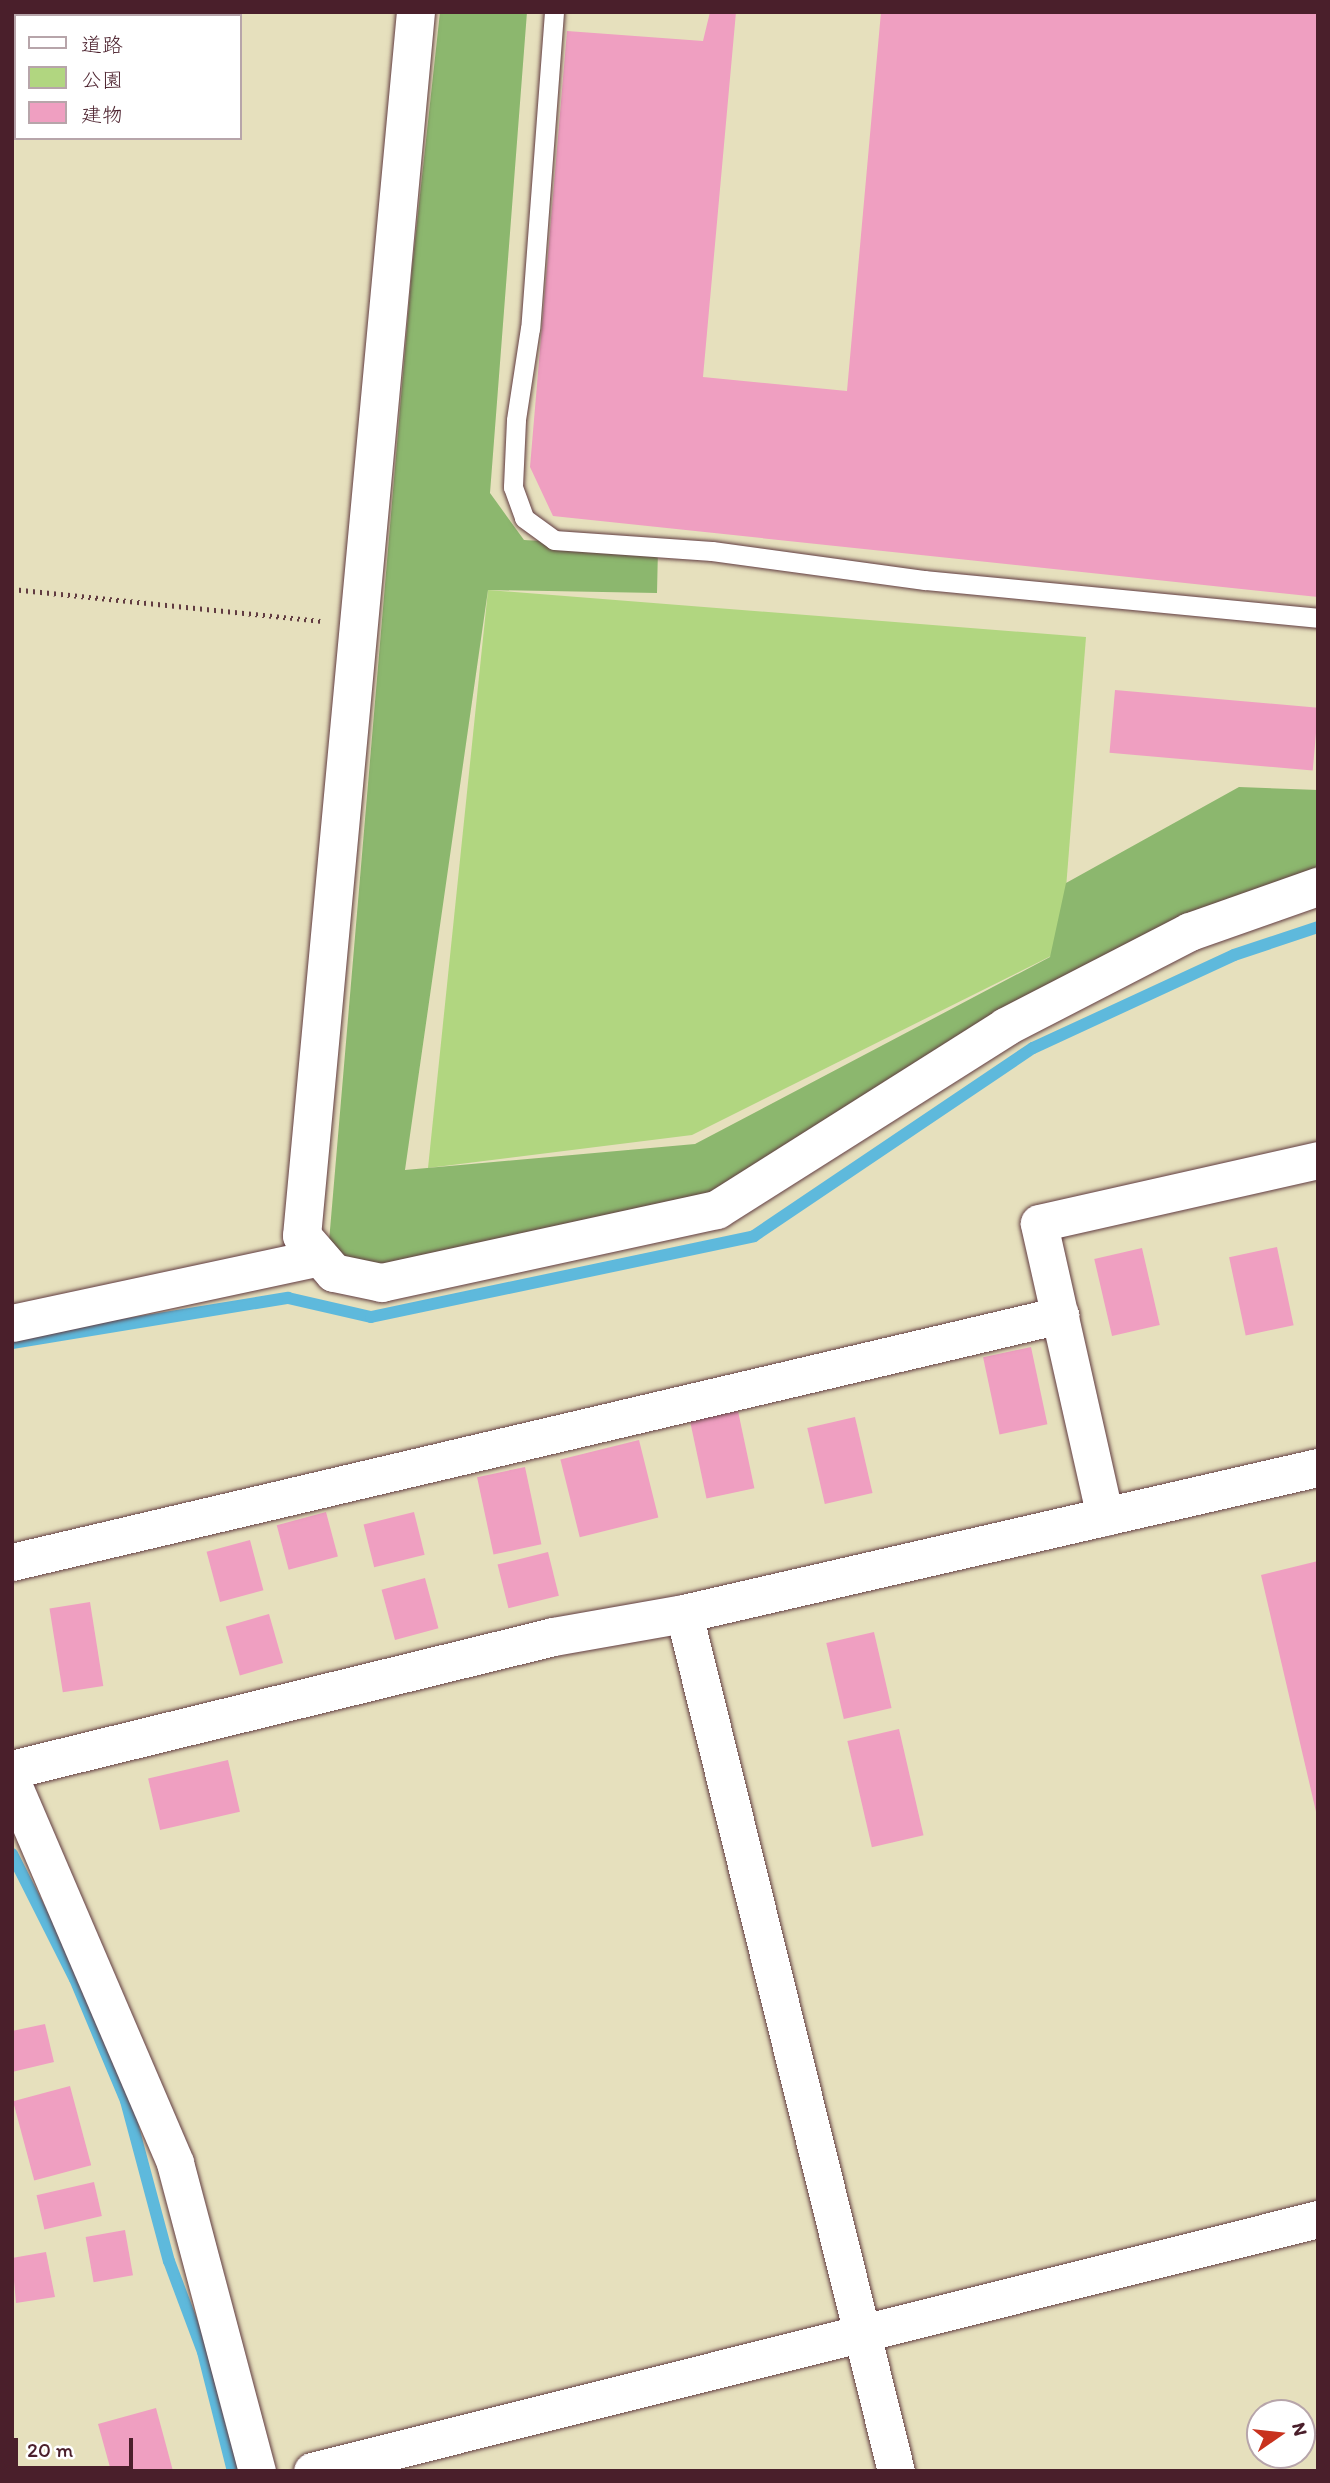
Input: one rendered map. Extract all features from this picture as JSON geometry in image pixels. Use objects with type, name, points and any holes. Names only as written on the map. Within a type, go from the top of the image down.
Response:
[{"type":"street","points":[[416,12],[302,1236],[334,1273],[382,1283],[717,1210],[1006,1027],[1190,932],[1318,887]]},
{"type":"street","points":[[1105,1517],[1039,1223],[1318,1160]]},
{"type":"street","points":[[12,1323],[320,1257]]},
{"type":"street","points":[[12,1562],[1060,1315]]},
{"type":"street","points":[[12,1770],[554,1637],[684,1614],[1318,1468]]},
{"type":"street","points":[[684,1614],[896,2471]]},
{"type":"street","points":[[12,1782],[175,2163],[257,2471]]},
{"type":"street","points":[[312,2471],[1318,2219]]},
{"type":"lane","points":[[555,12],[530,328],[516,420],[513,487],[524,518],[554,540],[712,551],[925,580],[1318,618]]},
{"type":"path","points":[[12,589],[359,625]]},
{"type":"green space","points":[[440,12],[527,12],[490,493],[524,540],[658,548],[657,593],[488,590],[405,1170],[695,1144],[1050,957],[1066,883],[1239,787],[1318,790],[1318,887],[1190,932],[705,1213],[408,1278],[327,1265],[412,268]]},
{"type":"green space","points":[[488,590],[1086,637],[1061,951],[692,1135],[428,1168]]},
{"type":"building","points":[[710,12],[736,12],[703,377],[847,391],[881,12],[1318,12],[1318,597],[553,516],[530,467],[567,31],[703,41]]},
{"type":"building","points":[[1115,690],[1318,708],[1313,771],[1110,753]]},
{"type":"building","points":[[1277,1247],[1294,1325],[1246,1335],[1229,1257]]},
{"type":"building","points":[[1142,1248],[1160,1325],[1112,1336],[1094,1259]]},
{"type":"building","points":[[1031,1347],[1047,1424],[999,1434],[983,1357]]},
{"type":"building","points":[[738,1411],[754,1488],[706,1498],[690,1421]]},
{"type":"building","points":[[855,1417],[873,1493],[825,1504],[807,1428]]},
{"type":"building","points":[[639,1440],[658,1518],[580,1537],[560,1460]]},
{"type":"building","points":[[525,1467],[541,1544],[493,1554],[477,1477]]},
{"type":"building","points":[[326,1512],[338,1556],[289,1570],[277,1525]]},
{"type":"building","points":[[414,1512],[425,1555],[374,1567],[364,1525]]},
{"type":"building","points":[[250,1540],[263,1590],[220,1602],[207,1552]]},
{"type":"building","points":[[548,1552],[559,1596],[508,1608],[498,1565]]},
{"type":"building","points":[[1318,1561],[1318,1816],[1317,1816],[1261,1575]]},
{"type":"building","points":[[425,1578],[438,1628],[395,1640],[382,1590]]},
{"type":"building","points":[[90,1602],[103,1686],[63,1692],[50,1608]]},
{"type":"building","points":[[269,1614],[283,1663],[240,1675],[226,1626]]},
{"type":"building","points":[[874,1632],[892,1708],[844,1719],[826,1643]]},
{"type":"building","points":[[899,1729],[924,1835],[872,1847],[847,1741]]},
{"type":"building","points":[[228,1760],[240,1812],[160,1830],[148,1778]]},
{"type":"building","points":[[45,2024],[54,2062],[12,2072],[12,2031]]},
{"type":"building","points":[[70,2086],[91,2165],[34,2180],[13,2101]]},
{"type":"building","points":[[94,2182],[102,2216],[44,2229],[37,2195]]},
{"type":"building","points":[[125,2230],[133,2275],[94,2282],[86,2237]]},
{"type":"building","points":[[46,2252],[55,2297],[16,2303],[12,2258]]},
{"type":"building","points":[[156,2408],[173,2471],[111,2471],[98,2424]]},
{"type":"building","points":[[14,2446],[18,2471],[12,2471]]},
{"type":"waterway","points":[[12,1343],[288,1298],[371,1317],[754,1236],[1033,1048],[1234,955],[1318,927]]},
{"type":"waterway","points":[[12,1854],[75,1979],[126,2101],[169,2261],[203,2352],[233,2471]]}]
